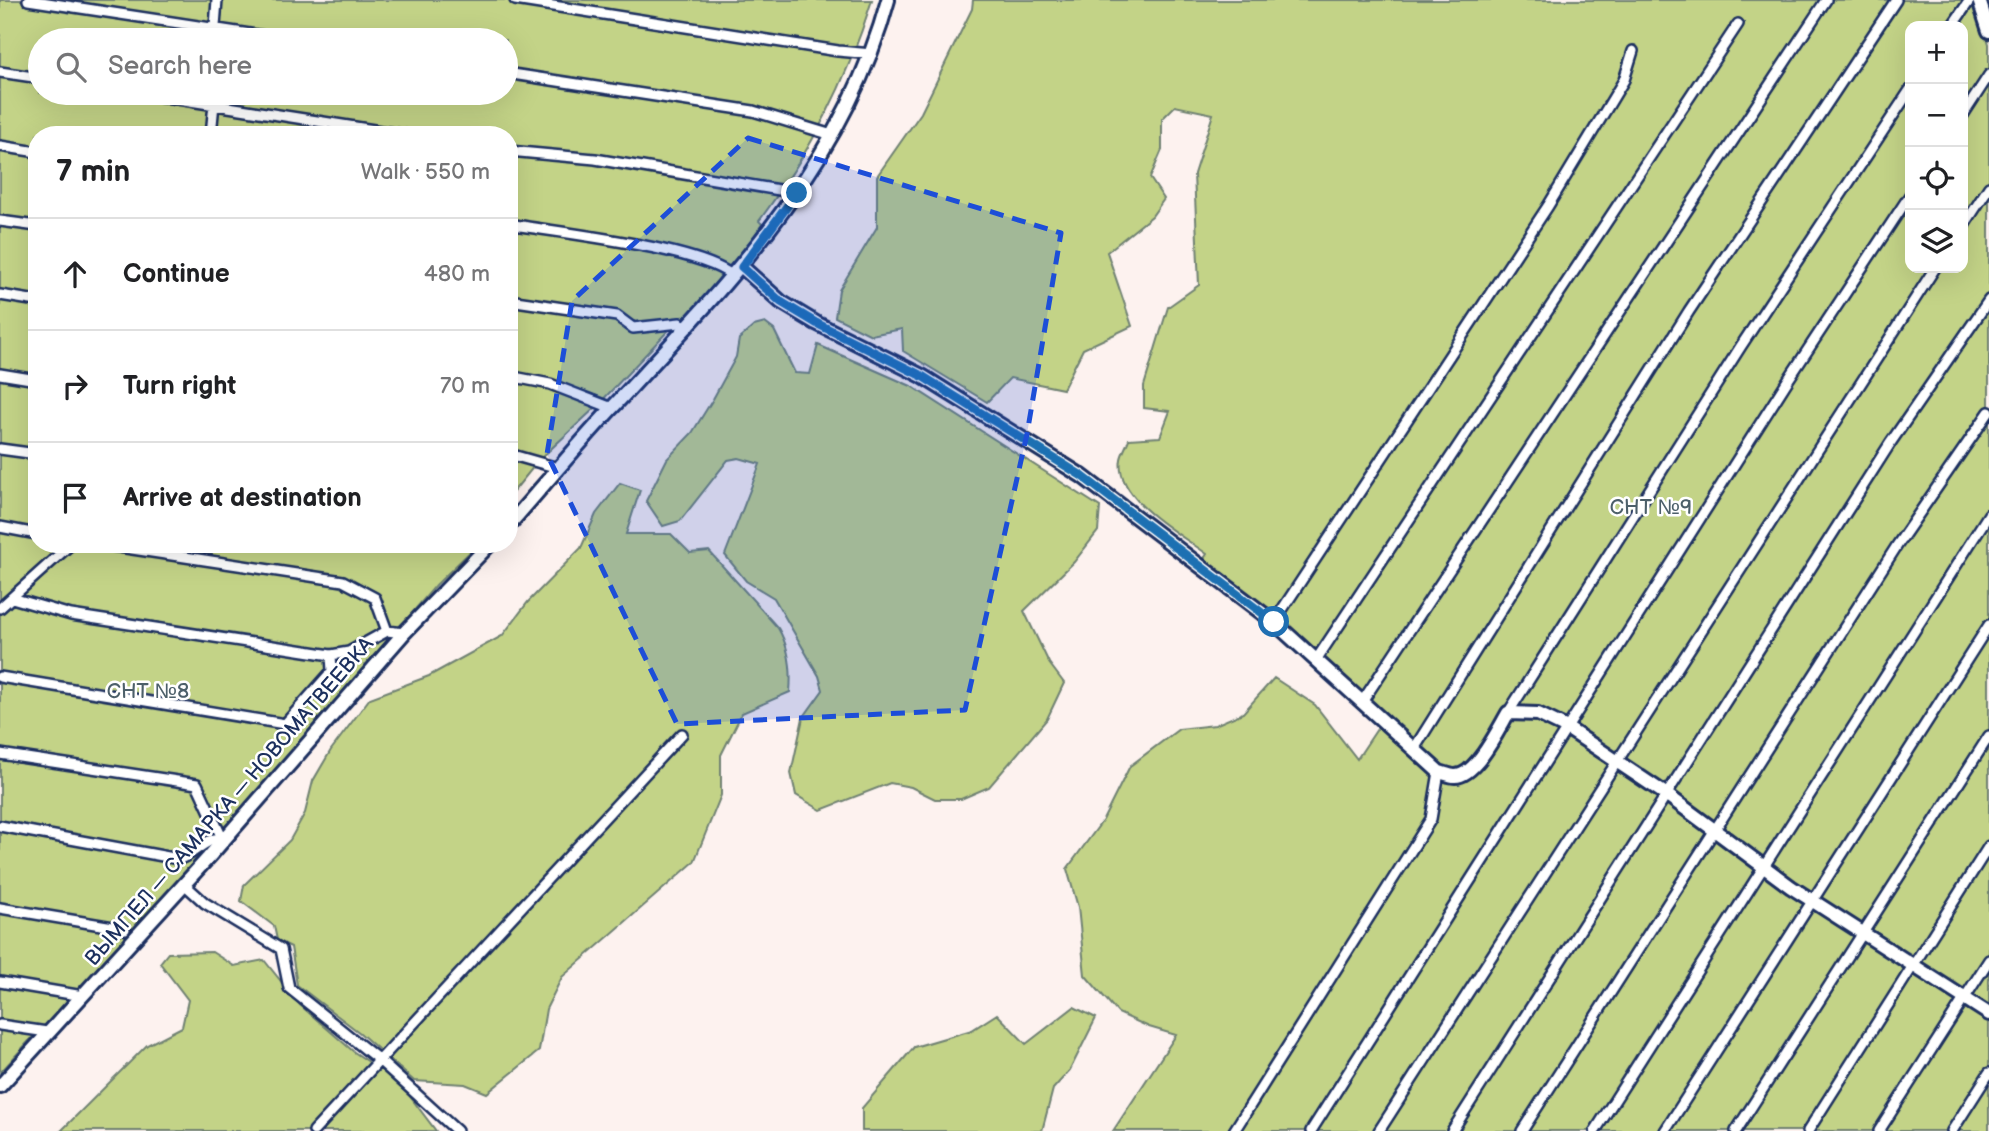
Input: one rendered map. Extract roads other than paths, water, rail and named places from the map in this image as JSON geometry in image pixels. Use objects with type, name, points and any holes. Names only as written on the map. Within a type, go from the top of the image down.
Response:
[{"type":"street","points":[[28,0],[208,28]]},
{"type":"street","points":[[214,28],[217,0]]},
{"type":"street","points":[[515,0],[838,51],[872,54]]},
{"type":"street","points":[[518,515],[738,272],[797,193],[832,135],[872,54],[888,0]]},
{"type":"street","points":[[1362,702],[1825,0]]},
{"type":"street","points":[[1414,749],[1689,310],[1896,0]]},
{"type":"street","points":[[1955,21],[1970,0]]},
{"type":"street","points":[[1979,0],[1989,31]]},
{"type":"street","points":[[1316,660],[1738,23]]},
{"type":"street","points":[[1274,622],[1548,206],[1624,79],[1633,51]]},
{"type":"street","points":[[0,72],[28,76]]},
{"type":"street","points":[[518,75],[753,111],[832,135]]},
{"type":"street","points":[[1968,107],[1989,75]]},
{"type":"street","points":[[518,226],[691,256],[725,270],[738,272],[816,323],[922,376],[1082,476],[1274,622],[1439,772],[1455,776],[1465,774],[1476,765],[1741,346],[1905,98]]},
{"type":"street","points":[[212,126],[215,105]]},
{"type":"street","points":[[221,105],[351,126]]},
{"type":"street","points":[[0,146],[28,151]]},
{"type":"street","points":[[518,152],[595,159],[797,193]]},
{"type":"street","points":[[1968,219],[1989,187]]},
{"type":"street","points":[[1311,1131],[1788,380],[1905,203]]},
{"type":"street","points":[[0,220],[28,225]]},
{"type":"street","points":[[1379,1131],[1933,273]]},
{"type":"street","points":[[0,295],[28,300]]},
{"type":"street","points":[[1452,1131],[1891,442],[1989,300]]},
{"type":"street","points":[[518,301],[617,316],[633,328],[680,323],[689,327]]},
{"type":"street","points":[[0,374],[28,379]]},
{"type":"street","points":[[518,378],[550,384],[612,408]]},
{"type":"street","points":[[1522,1131],[1898,544],[1989,412]]},
{"type":"street","points":[[0,449],[28,453]]},
{"type":"street","points":[[518,457],[558,468]]},
{"type":"street","points":[[1595,1131],[1886,671],[1989,514]]},
{"type":"street","points":[[0,527],[28,532]]},
{"type":"street","points":[[5,602],[61,553]]},
{"type":"street","points":[[158,553],[343,581],[375,598],[387,631]]},
{"type":"street","name":"ВЫМПЕЛ — САМАРКА — НОВОМАТВЕЕВКА","points":[[0,1086],[184,884],[404,633],[481,553]]},
{"type":"street","points":[[5,602],[71,615],[331,655],[349,652],[387,631],[404,633]]},
{"type":"street","points":[[1665,1131],[1989,625]]},
{"type":"street","points":[[0,677],[285,724],[332,671],[331,655]]},
{"type":"street","points":[[1508,713],[1538,714],[1567,728],[1667,794],[1813,901],[1989,1014]]},
{"type":"street","points":[[313,1131],[682,734]]},
{"type":"street","points":[[1736,1131],[1989,736]]},
{"type":"street","points":[[0,754],[197,785],[221,839]]},
{"type":"street","points":[[1234,1131],[1431,819],[1439,772]]},
{"type":"street","points":[[0,826],[179,859],[188,856],[213,838],[221,839]]},
{"type":"street","points":[[1808,1131],[1989,846]]},
{"type":"street","points":[[184,884],[205,902],[281,949],[289,988],[379,1060],[457,1131]]},
{"type":"street","points":[[0,908],[125,929]]},
{"type":"street","points":[[1879,1131],[1989,960]]},
{"type":"street","points":[[0,982],[83,996]]},
{"type":"street","points":[[0,1025],[47,1032]]},
{"type":"street","points":[[1952,1131],[1989,1073]]},
{"type":"park label","name":"СНТ №9","points":[[1651,507]]},
{"type":"park label","name":"СНТ №8","points":[[148,691]]}]
